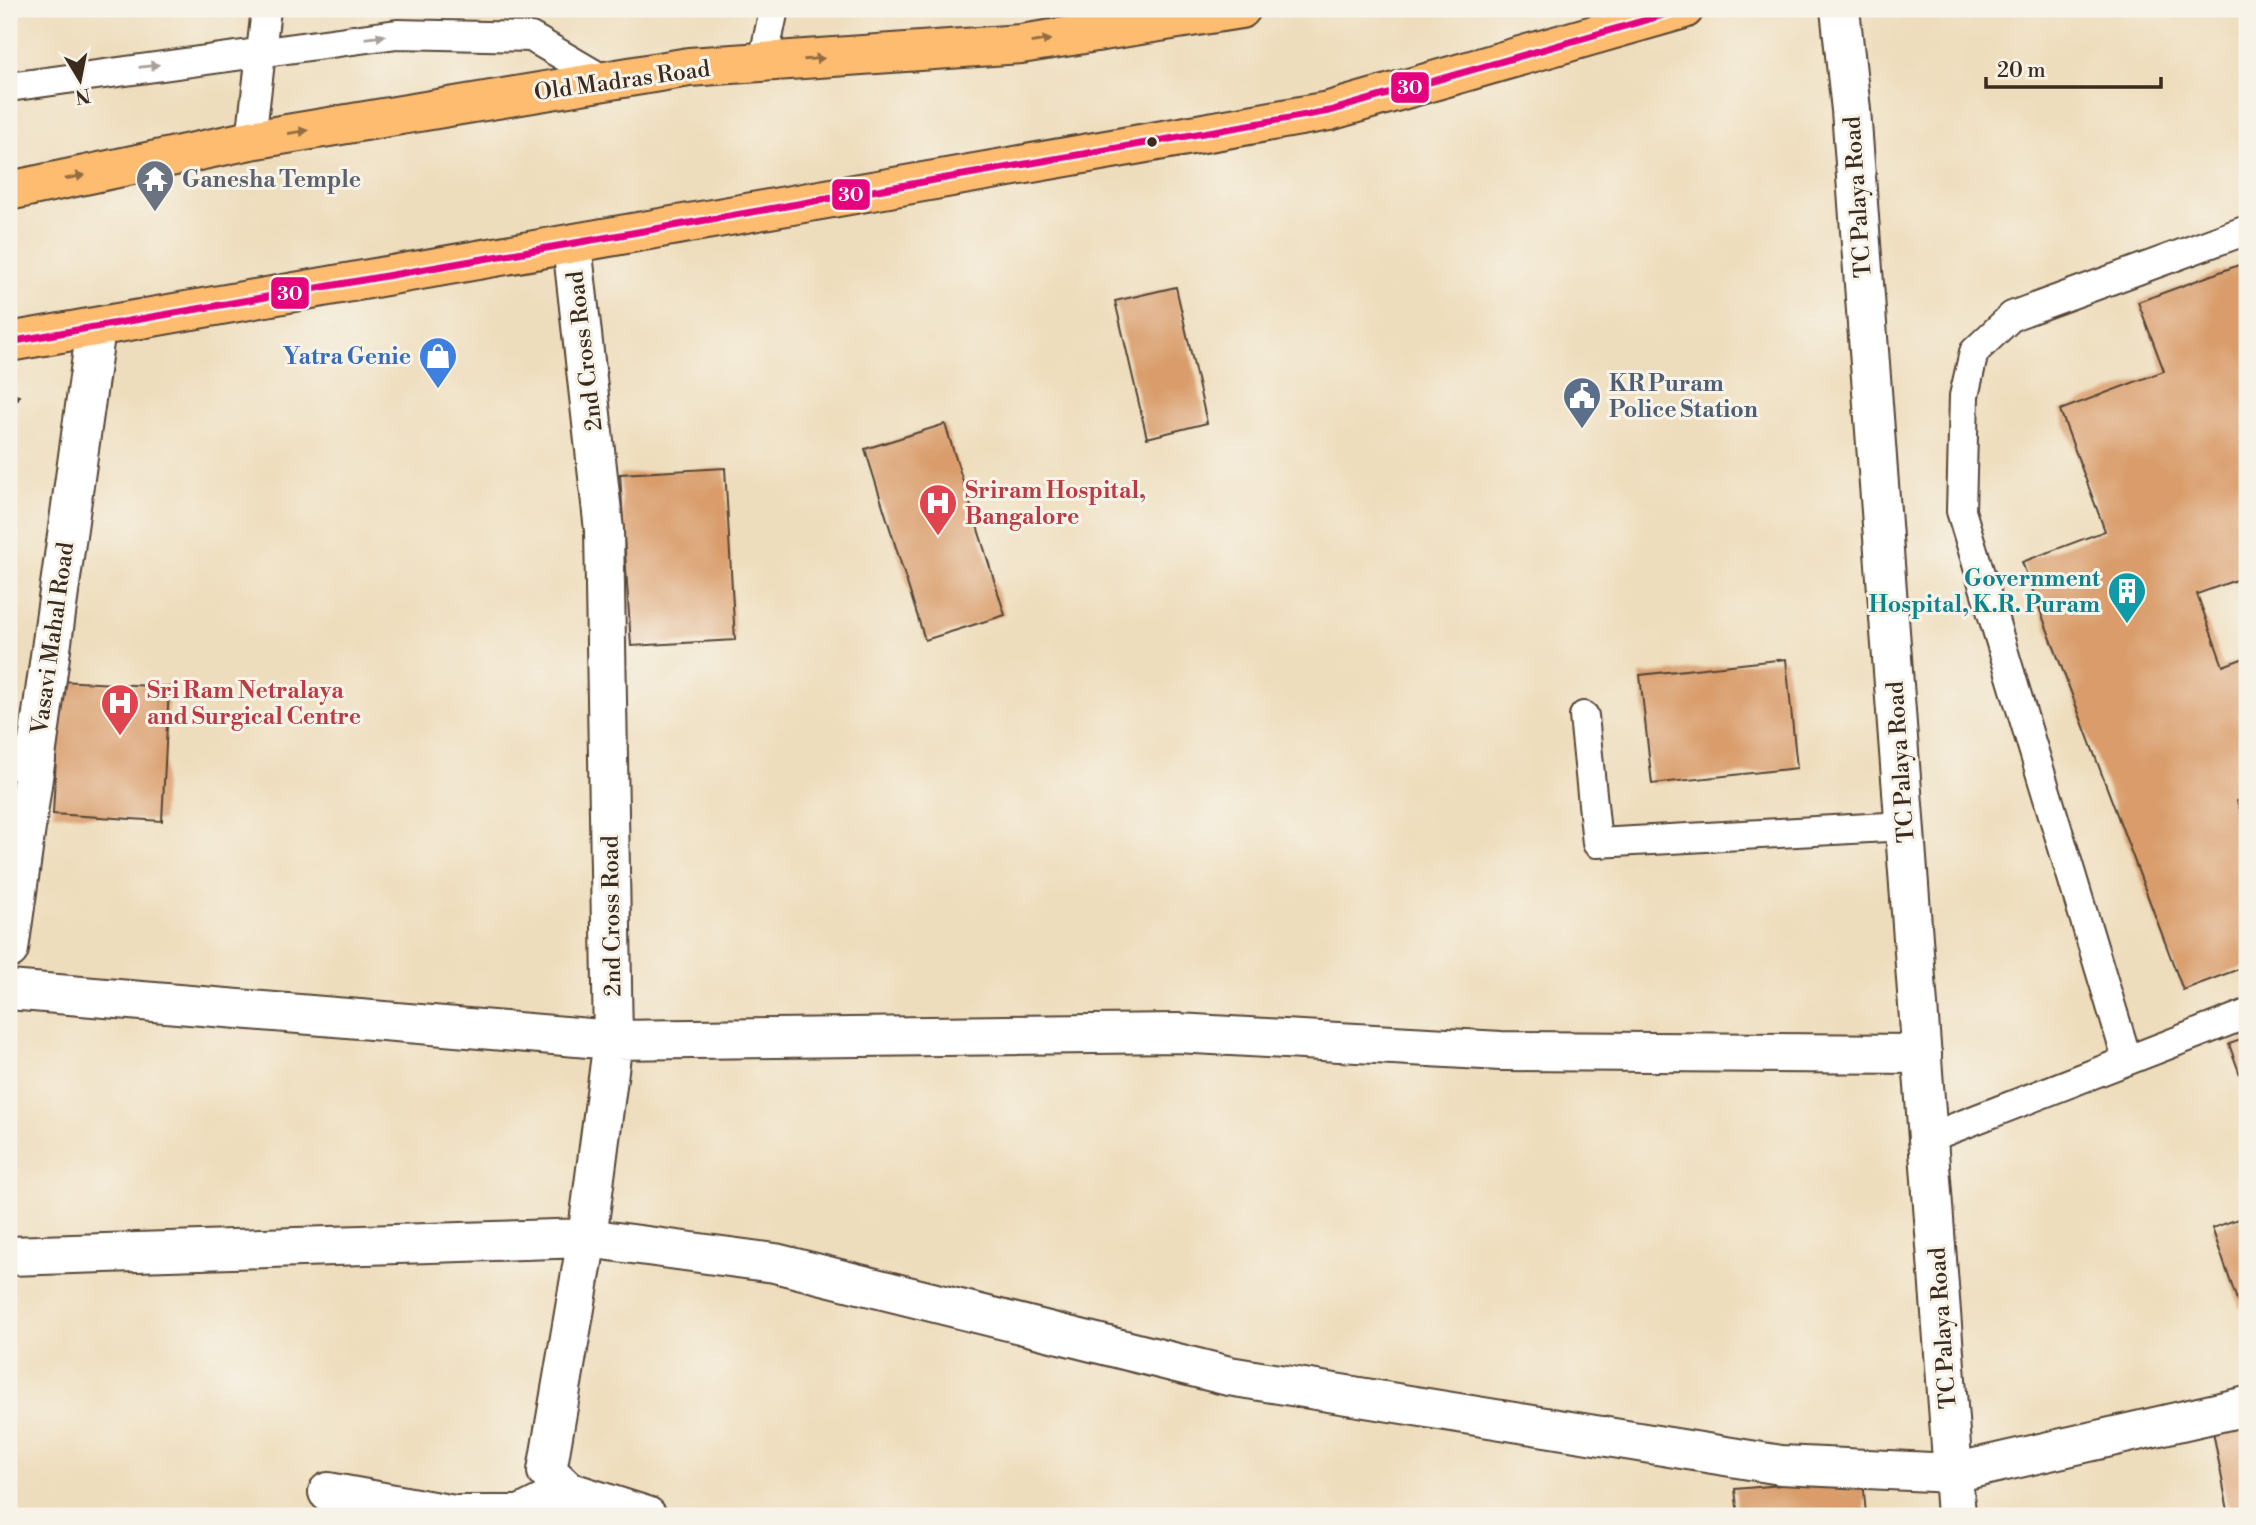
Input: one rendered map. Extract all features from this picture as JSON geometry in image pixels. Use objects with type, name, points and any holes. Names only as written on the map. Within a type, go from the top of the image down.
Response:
[{"type":"highway","name":"Old Madras Road","points":[[9,191],[251,140],[689,67],[1021,44],[1241,9]]},
{"type":"highway","points":[[9,342],[1329,111],[1684,9]]},
{"type":"street","name":"TC Palaya Road","points":[[1840,9],[1851,110],[1956,1516]]},
{"type":"street","name":"2nd Cross Road","points":[[568,1491],[555,1483],[547,1471],[587,1238],[613,1040],[604,530],[572,245]]},
{"type":"street","name":"Vasavi Mahal Road","points":[[9,948],[22,759],[96,328]]},
{"type":"street","points":[[9,990],[613,1040],[1177,1033],[1501,1051],[1922,1054]]},
{"type":"street","points":[[9,1256],[587,1238],[775,1263],[1229,1376],[1781,1465],[1953,1473],[2247,1406]]},
{"type":"street","points":[[328,1492],[454,1516],[520,1515],[568,1491],[647,1516]]},
{"type":"lane","points":[[251,140],[266,9]]},
{"type":"lane","points":[[763,62],[774,9]]},
{"type":"lane","points":[[9,87],[397,34],[531,37],[606,81]]},
{"type":"lane","points":[[2127,1059],[1961,511],[1964,396],[1974,352],[2012,316],[2247,230]]},
{"type":"lane","points":[[1584,716],[1597,843],[1905,826]]},
{"type":"lane","points":[[1928,1138],[2247,1014]]},
{"type":"building","name":"Government Hospital, K.R. Puram","points":[[2247,262],[2247,576],[2197,594],[2223,666],[2247,657],[2247,797],[2237,801],[2247,831],[2247,966],[2183,990],[2022,562],[2105,531],[2060,410],[2164,371],[2138,302]]},
{"type":"building","points":[[1176,287],[1207,423],[1147,438],[1115,301]]},
{"type":"building","points":[[945,424],[1005,615],[925,640],[865,449]]},
{"type":"building","points":[[725,468],[735,640],[631,646],[620,474]]},
{"type":"building","points":[[1786,659],[1797,768],[1652,784],[1640,675]]},
{"type":"building","points":[[60,681],[169,687],[162,821],[53,814]]},
{"type":"building","points":[[2247,1038],[2247,1094],[2229,1044]]},
{"type":"building","points":[[2247,1216],[2247,1306],[2240,1309],[2212,1228]]},
{"type":"building","points":[[2247,1425],[2247,1516],[2229,1516],[2213,1431]]},
{"type":"building","points":[[1863,1478],[1866,1516],[1738,1516],[1735,1489]]},
{"type":"transit line","name":"30","points":[[9,342],[1329,111],[1684,9]]},
{"type":"place","name":"Ganesha Temple","points":[[155,213]]},
{"type":"place","name":"Yatra Genie","points":[[438,390]]},
{"type":"place","name":"KR Puram Police Station","points":[[1582,430]]},
{"type":"place","name":"Sriram Hospital, Bangalore","points":[[938,537]]},
{"type":"place","name":"Government Hospital, K.R. Puram","points":[[2127,625]]},
{"type":"place","name":"Sri Ram Netralaya and Surgical Centre","points":[[120,737]]}]
